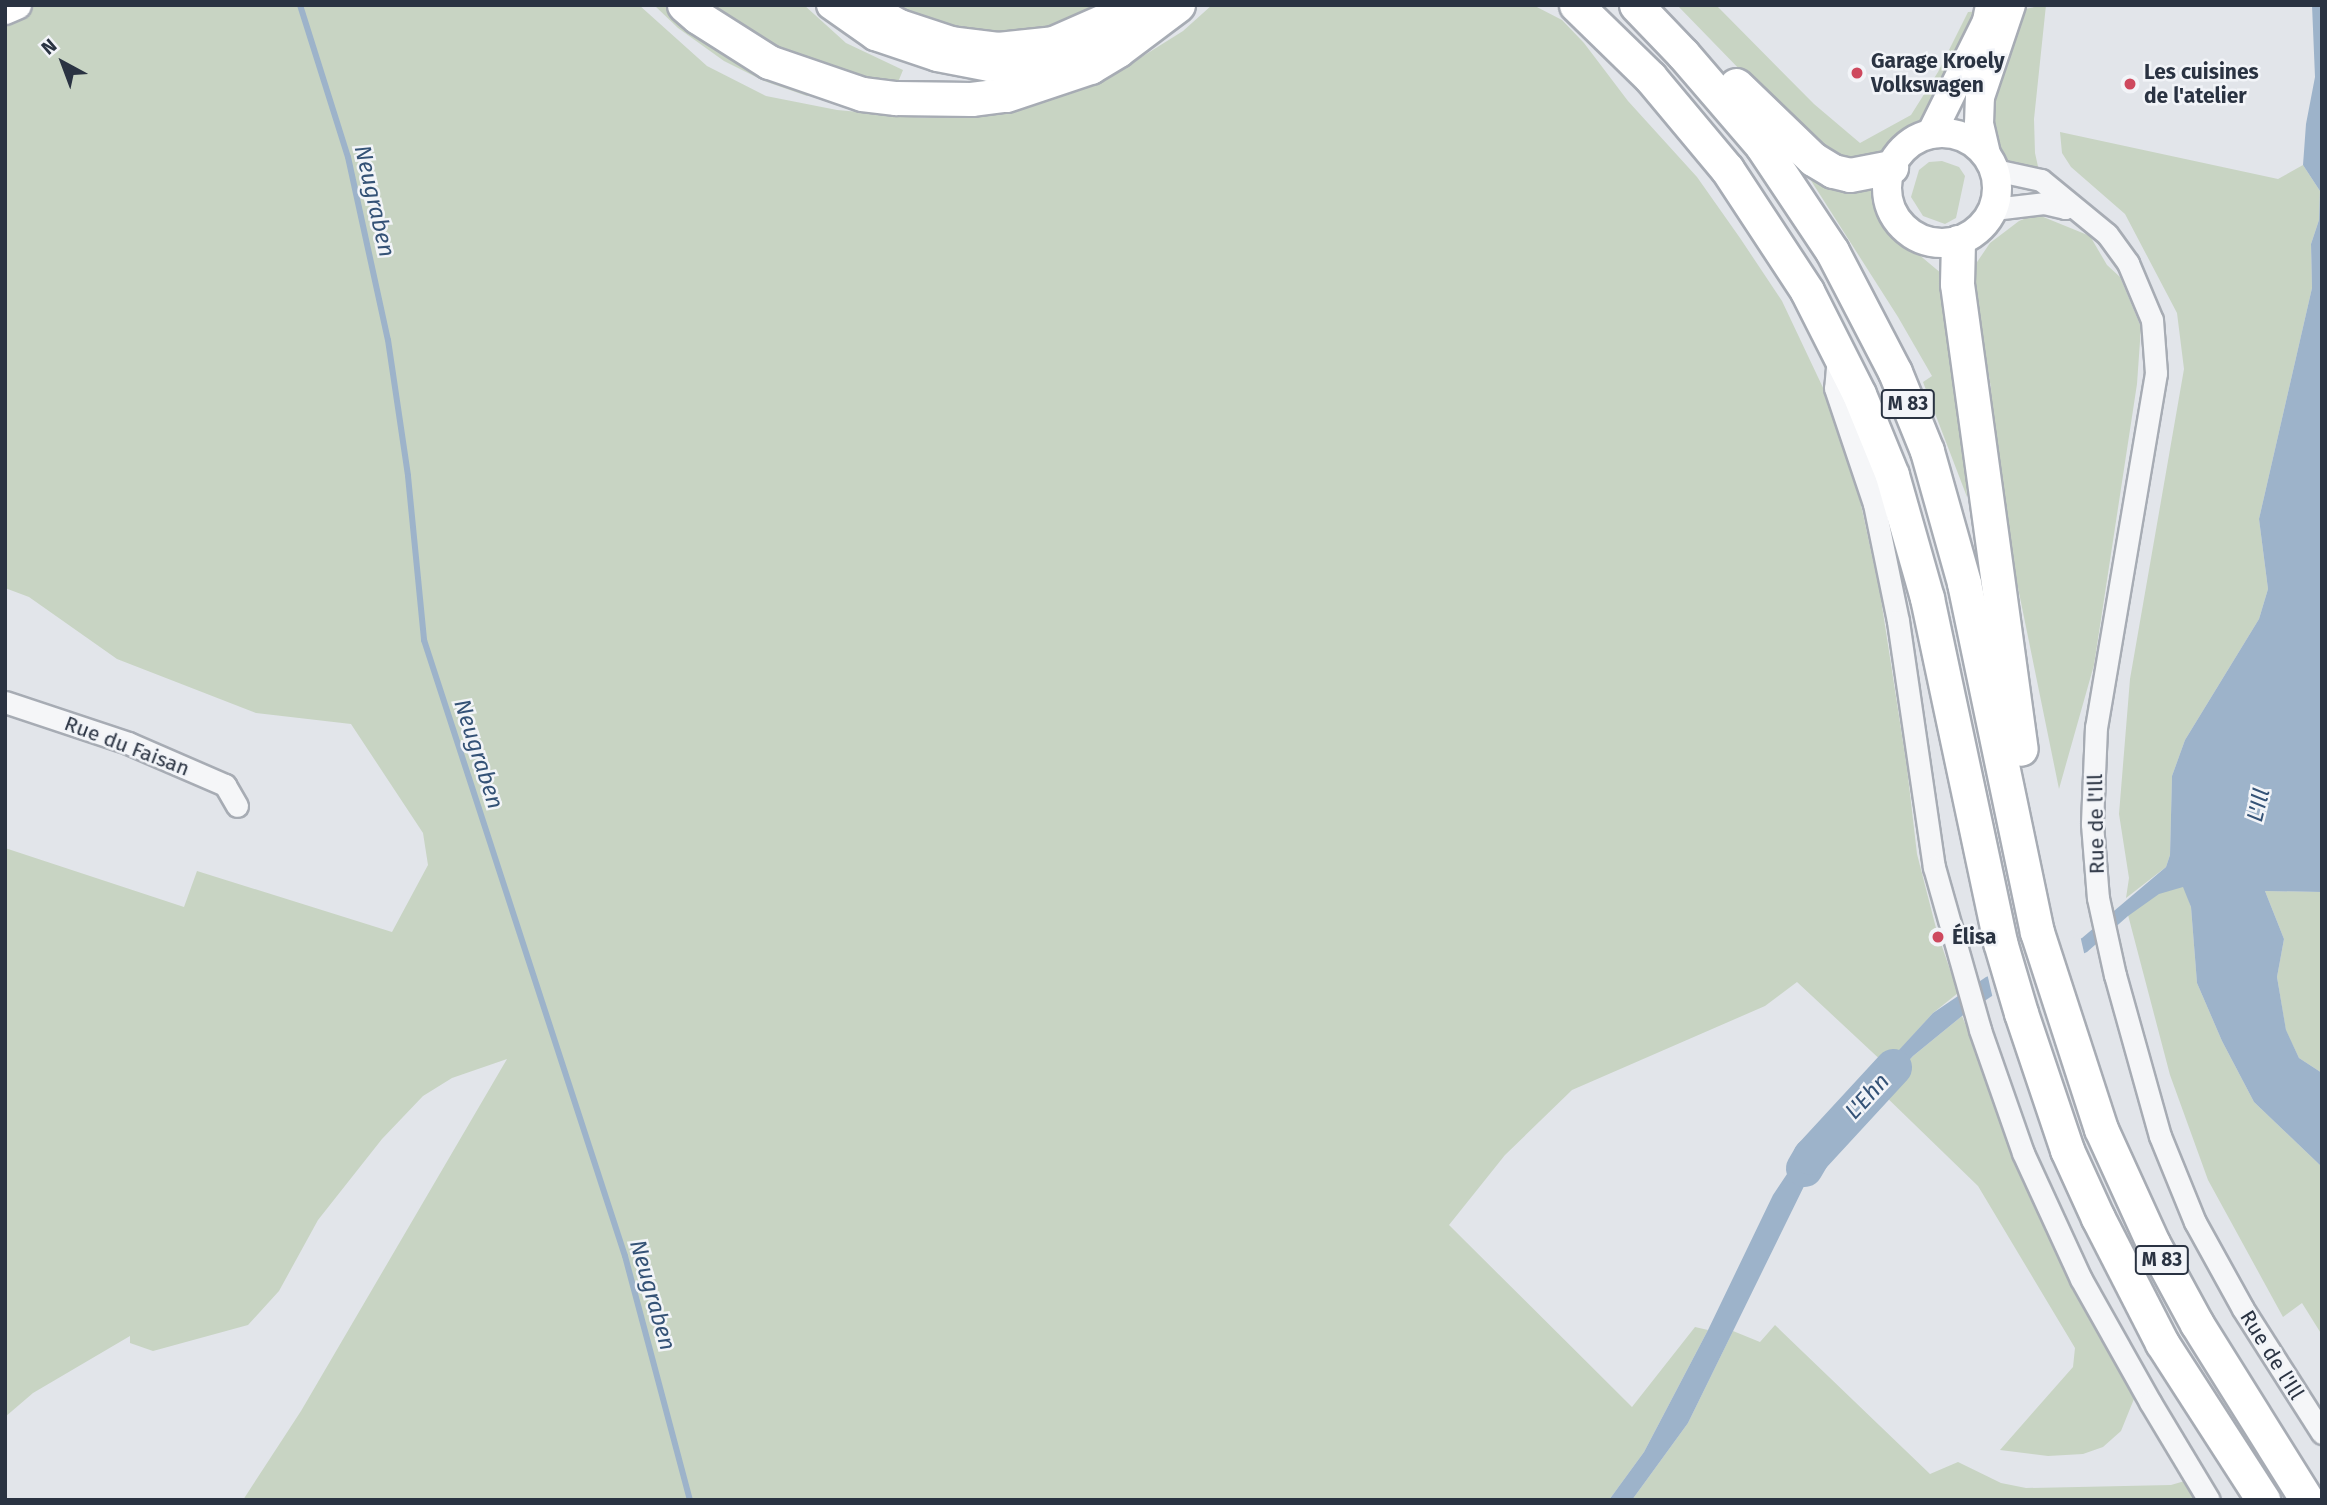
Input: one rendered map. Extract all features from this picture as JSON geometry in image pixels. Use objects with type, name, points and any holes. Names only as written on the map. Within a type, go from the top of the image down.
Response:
[{"type":"highway","points":[[684,5],[698,18],[769,62],[862,94],[896,98],[971,99],[1006,95],[1090,67],[1118,50],[1178,5]]},
{"type":"highway","points":[[862,5],[899,26],[951,43],[998,49],[1053,43],[1140,5]]},
{"type":"highway","name":"M 83","points":[[1576,5],[1650,77],[1727,169],[1775,238],[1838,349],[1892,475],[1927,598],[2000,942],[2067,1150],[2132,1287],[2198,1403],[2263,1500]]},
{"type":"highway","name":"M 83","points":[[1636,5],[1683,54],[1762,146],[1832,251],[1895,372],[1927,451],[1964,583],[2037,932],[2101,1129],[2153,1243],[2197,1324],[2307,1500]]},
{"type":"highway","points":[[1683,54],[1726,74],[1813,159],[1833,171],[1850,175],[1891,167]]},
{"type":"highway","points":[[1958,242],[1957,284],[2022,762],[2010,809]]},
{"type":"main road","points":[[5,10],[17,5]]},
{"type":"main road","points":[[831,5],[875,36],[936,57],[976,64],[1032,64],[1092,44],[1136,21],[1155,5]]},
{"type":"main road","points":[[842,5],[875,36]]},
{"type":"main road","points":[[1931,134],[1987,21],[1990,5]]},
{"type":"main road","points":[[1991,162],[1959,135],[1931,134],[1914,140],[1900,152],[1891,167],[1887,185],[1888,202],[1896,219],[1908,232],[1923,241],[1940,244],[1958,242],[1973,235],[1994,209],[1998,183],[1979,124],[1980,97],[2011,5]]},
{"type":"street","name":"Rue de l'Ill","points":[[1991,162],[2041,180],[2107,234],[2128,263],[2152,320],[2156,373],[2096,727],[2092,824],[2098,898],[2115,975],[2160,1136],[2195,1222],[2244,1309],[2322,1433]]},
{"type":"street","points":[[1994,209],[2044,203],[2065,208],[2067,202]]},
{"type":"street","points":[[1838,349],[1835,388],[1877,517],[1898,621],[1934,867],[1980,1030],[2023,1153],[2081,1279],[2209,1500]]},
{"type":"street","name":"Rue du Faisan","points":[[5,702],[128,743],[225,785],[237,806]]},
{"type":"green space","points":[[34,5],[639,5],[707,66],[766,96],[837,110],[925,118],[992,114],[1038,104],[1076,90],[1124,68],[1183,31],[1212,5],[1533,5],[1562,20],[1584,43],[1628,101],[1697,177],[1740,238],[1782,301],[1834,411],[1854,472],[1880,593],[1907,768],[1917,854],[1937,932],[1958,993],[1933,1013],[1886,1065],[1797,982],[1765,1006],[1572,1090],[1505,1155],[1449,1225],[1632,1407],[1695,1327],[1708,1330],[1644,1452],[1609,1500],[243,1500],[301,1411],[507,1059],[452,1078],[423,1096],[382,1139],[318,1220],[279,1291],[248,1325],[153,1351],[130,1343],[130,1336],[33,1393],[5,1417],[5,848],[184,907],[197,871],[392,932],[428,865],[423,833],[351,724],[256,713],[117,659],[29,597],[5,588],[5,19]]},
{"type":"green space","points":[[654,5],[668,5],[810,90],[810,95],[764,81],[724,61],[678,28]]},
{"type":"green space","points":[[699,5],[804,5],[846,43],[903,70],[896,87],[808,65]]},
{"type":"green space","points":[[891,5],[1108,5],[1027,33],[986,34],[909,17]]},
{"type":"green space","points":[[1677,5],[1716,5],[1814,104],[1860,143],[1911,115],[1938,72],[1968,12],[1985,11],[1924,127],[1901,146],[1851,162],[1816,148]]},
{"type":"green space","points":[[2046,5],[2034,119],[2035,153],[2039,171],[2023,169],[2008,161],[1997,149],[1989,131],[1995,78],[2019,10]]},
{"type":"green space","points":[[2060,132],[2278,179],[2303,165],[2320,191],[2319,220],[2311,244],[2312,288],[2259,519],[2268,589],[2259,619],[2185,740],[2172,776],[2170,855],[2166,867],[2126,898],[2129,878],[2119,814],[2130,679],[2184,369],[2177,313],[2125,214],[2071,167],[2062,153]]},
{"type":"green space","points":[[1942,161],[1959,167],[1965,176],[1956,218],[1945,224],[1923,216],[1911,197],[1919,170],[1929,162]]},
{"type":"green space","points":[[1810,179],[1842,184],[1871,180],[1886,227],[1942,274],[1964,432],[1967,497],[1923,382],[1932,376],[1898,317]]},
{"type":"green space","points":[[2036,214],[2090,236],[2107,265],[2120,277],[2141,327],[2137,384],[2094,665],[2059,789],[1993,465],[1991,388],[1981,329],[1967,290],[1973,268],[1990,243],[2019,221]]},
{"type":"green space","points":[[2184,886],[2191,907],[2197,983],[2222,1041],[2254,1102],[2322,1167],[2322,1335],[2302,1303],[2283,1317],[2208,1180],[2170,1075],[2128,915],[2159,893]]},
{"type":"green space","points":[[2265,891],[2322,892],[2322,1073],[2299,1058],[2286,1031],[2277,977],[2284,939]]},
{"type":"green space","points":[[1962,1016],[2042,1211],[2136,1394],[2121,1431],[2103,1447],[2083,1454],[2048,1456],[2000,1450],[2073,1367],[2075,1348],[1978,1186],[1880,1091],[1913,1056]]},
{"type":"green space","points":[[1775,1325],[1930,1474],[1958,1462],[2001,1483],[2026,1488],[2171,1485],[2188,1480],[2202,1500],[1632,1500],[1688,1423],[1733,1331],[1760,1342]]},
{"type":"water","name":"L'Ill","points":[[2312,5],[2322,5],[2322,892],[2265,891],[2284,939],[2277,977],[2286,1030],[2299,1058],[2322,1073],[2322,1167],[2254,1102],[2222,1041],[2197,983],[2191,907],[2183,887],[2159,894],[2128,916],[2087,952],[1992,996],[1962,1016],[1913,1056],[1863,1110],[1853,1100],[1933,1013],[1986,977],[2082,938],[2166,867],[2170,855],[2172,776],[2185,740],[2259,619],[2268,589],[2259,519],[2312,288],[2311,244],[2319,220],[2320,191],[2303,165],[2306,124],[2315,77]]},
{"type":"water","points":[[1828,1122],[1840,1134],[1810,1174],[1688,1423],[1632,1500],[1609,1500],[1644,1452],[1708,1330],[1773,1195],[1805,1147]]},
{"type":"pier","points":[[2080,935],[2085,957],[1993,999],[1987,973]]},
{"type":"waterway","name":"Neugraben","points":[[300,5],[348,157],[388,340],[408,476],[424,640],[625,1256],[690,1500]]},
{"type":"waterway","name":"L'Ehn","points":[[1804,1168],[1811,1156],[1893,1067]]},
{"type":"place","name":"Garage Kroely Volkswagen","points":[[1857,73]]},
{"type":"place","name":"Les cuisines de l'atelier","points":[[2130,84]]},
{"type":"place","name":"Élisa","points":[[1938,937]]}]
